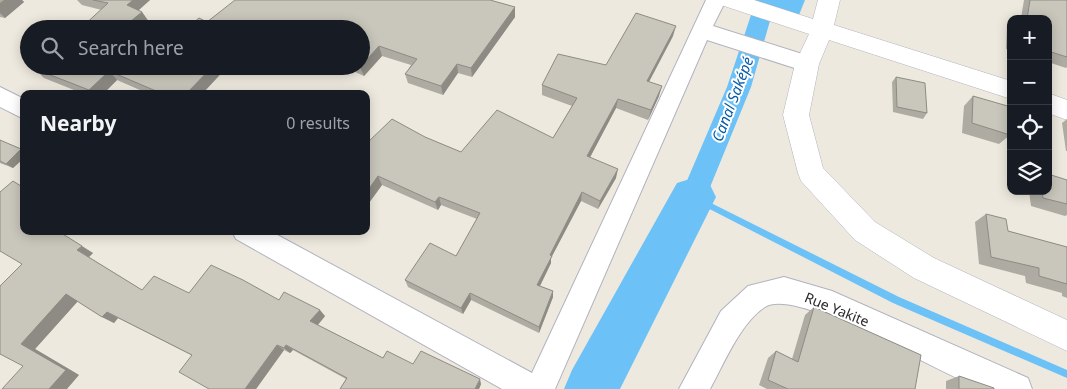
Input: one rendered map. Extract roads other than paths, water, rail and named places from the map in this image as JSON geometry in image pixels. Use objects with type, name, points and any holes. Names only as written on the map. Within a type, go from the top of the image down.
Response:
[{"type":"street","points":[[540,389],[716,0]]},
{"type":"street","points":[[729,0],[1007,89]]},
{"type":"street","points":[[829,0],[822,30],[807,64],[796,115],[811,173],[864,231],[924,268],[1067,336]]},
{"type":"street","points":[[701,30],[807,64]]},
{"type":"street","points":[[0,96],[20,108]]},
{"type":"street","points":[[1052,104],[1067,110]]},
{"type":"street","points":[[252,235],[532,389]]},
{"type":"street","name":"Rue Yakite","points":[[694,389],[731,321],[758,295],[784,290],[822,300],[1018,389]]},
{"type":"water","points":[[750,0],[805,0],[799,15]]},
{"type":"waterway","name":"Canal Saképé","points":[[693,197],[739,87],[766,0]]},
{"type":"waterway","points":[[693,197],[896,300],[1067,374]]},
{"type":"waterway","points":[[591,389],[693,197]]}]
